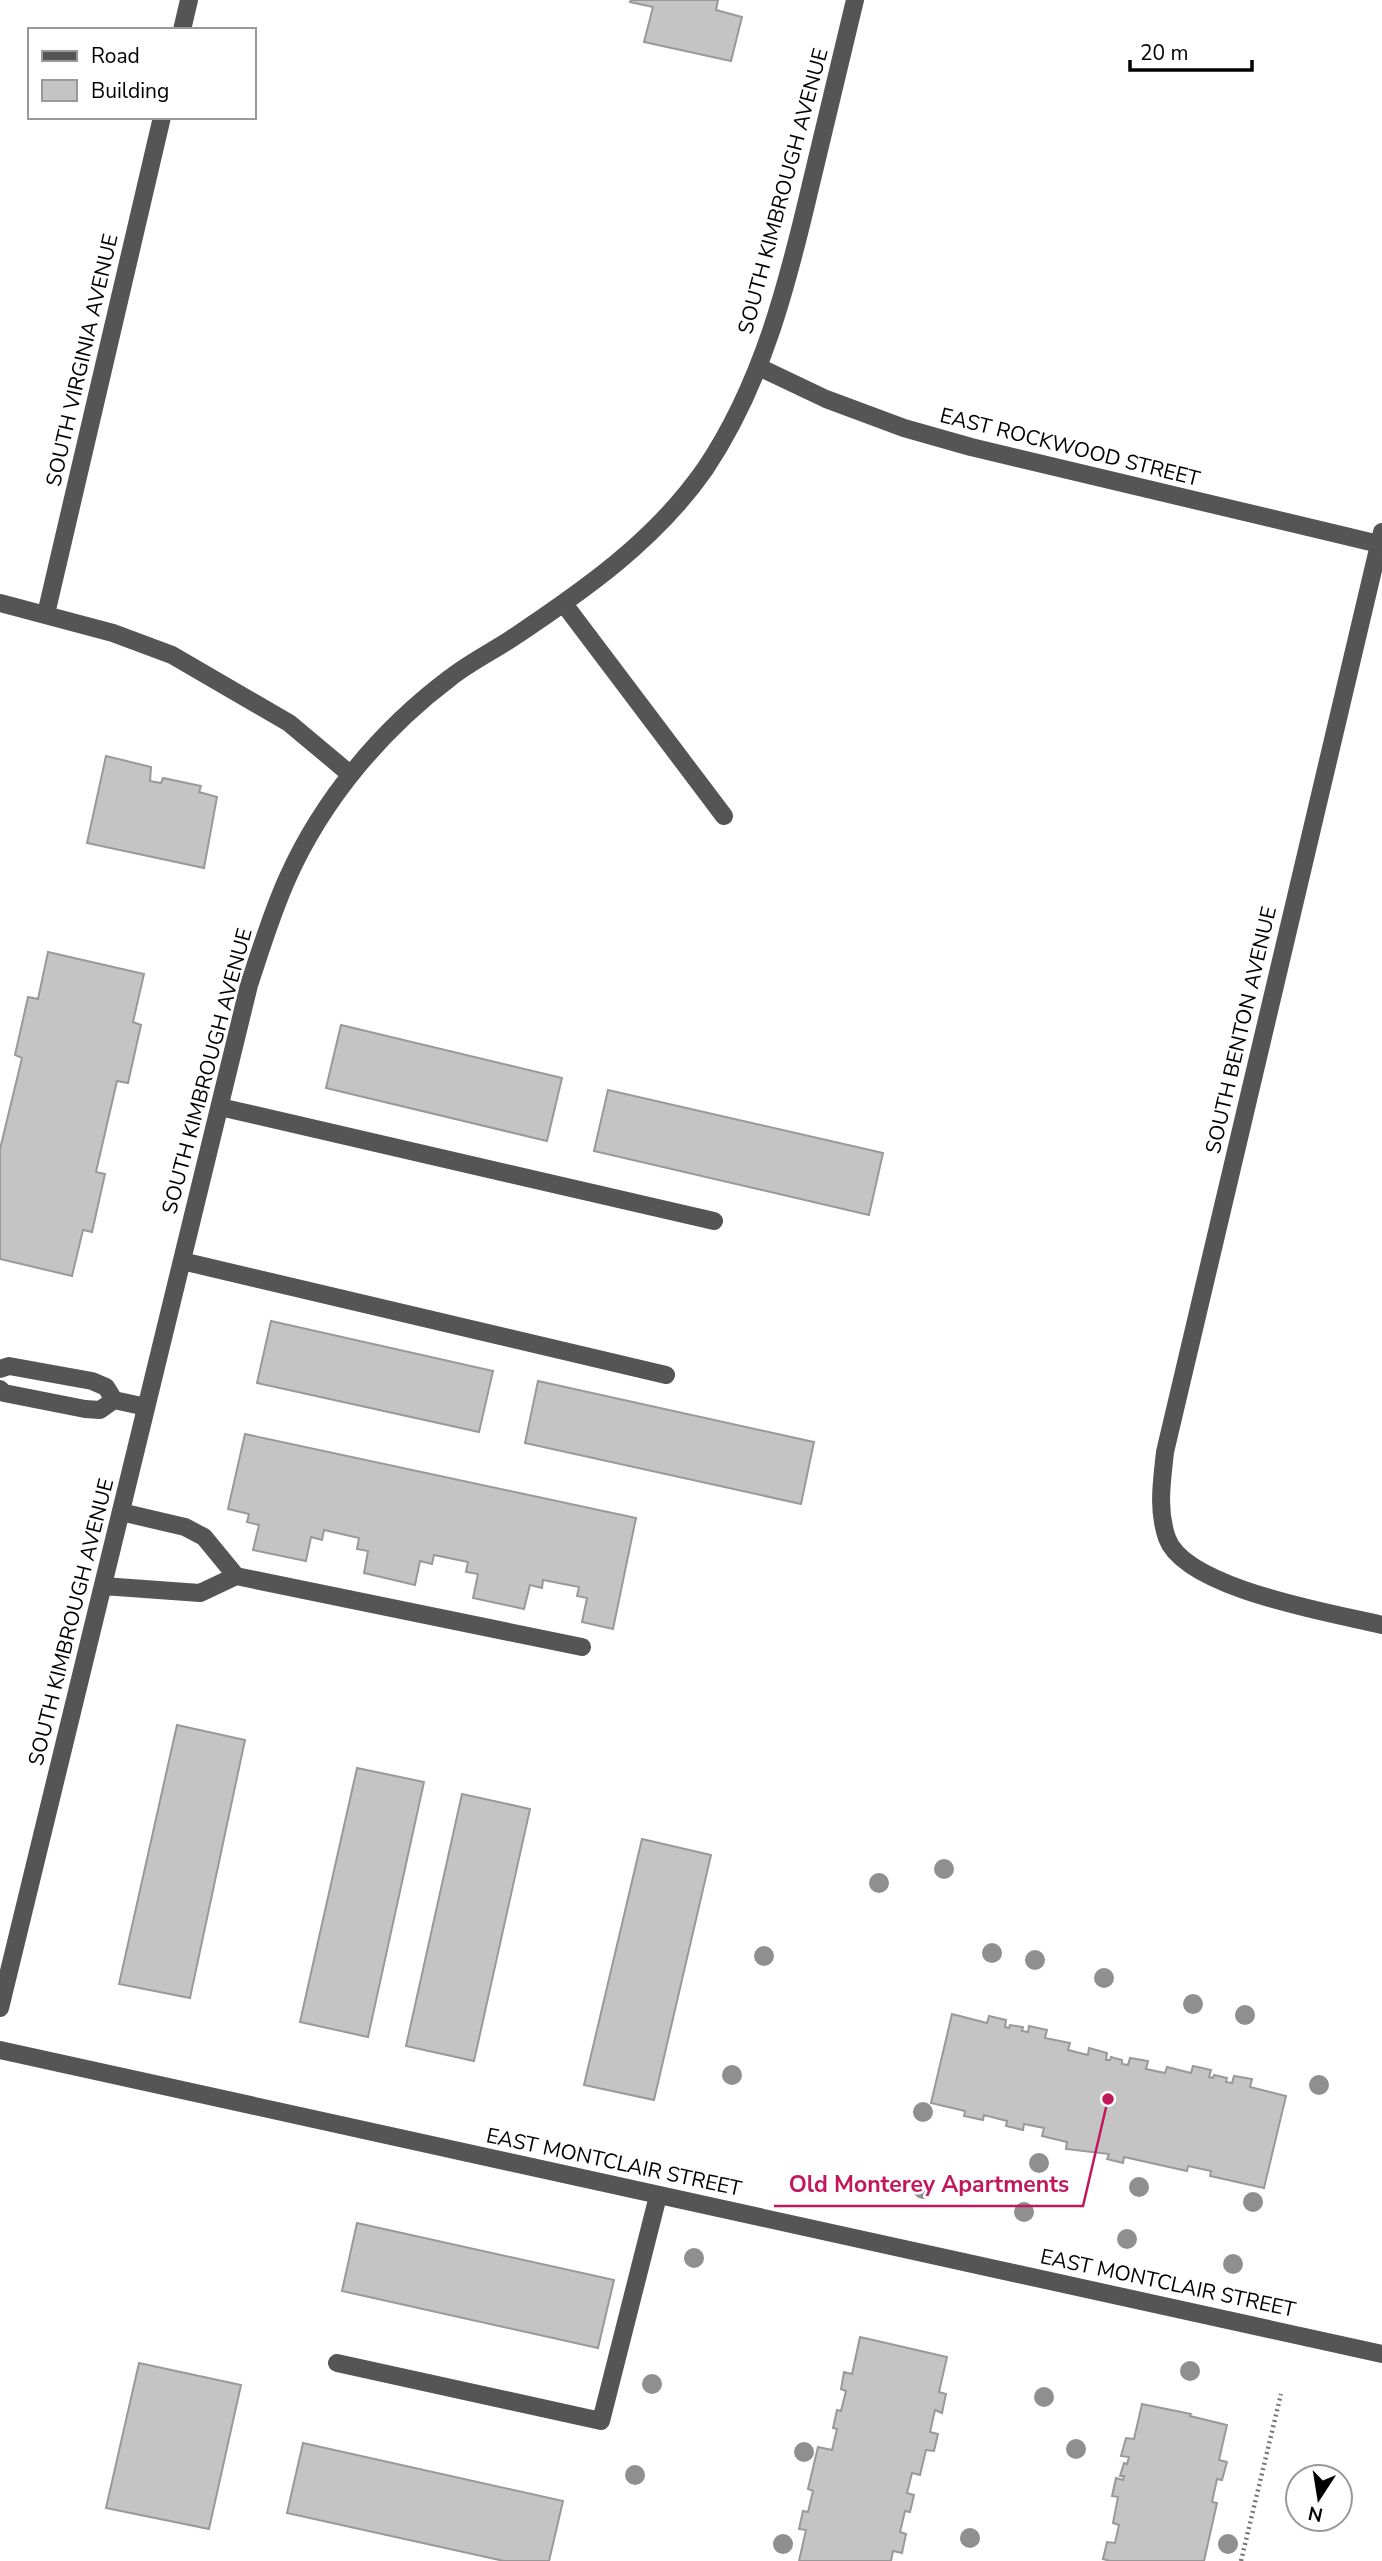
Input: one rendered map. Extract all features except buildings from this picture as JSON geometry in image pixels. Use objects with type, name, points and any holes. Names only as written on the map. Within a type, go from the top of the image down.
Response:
[{"type":"street","points":[[182,28],[189,0]]},
{"type":"street","name":"SOUTH KIMBROUGH AVENUE","points":[[0,2008],[249,985],[288,876],[314,826],[351,774],[394,728],[450,678],[564,604],[618,564],[666,517],[704,469],[734,419],[759,367],[783,296],[855,0]]},
{"type":"street","name":"SOUTH VIRGINIA AVENUE","points":[[46,614],[162,119]]},
{"type":"street","name":"EAST ROCKWOOD STREET","points":[[759,367],[826,399],[904,428],[971,447],[1380,538]]},
{"type":"street","name":"SOUTH BENTON AVENUE","points":[[1380,538],[1165,1452],[1160,1505],[1168,1540],[1181,1556],[1205,1575],[1248,1592],[1382,1625]]},
{"type":"street","points":[[0,603],[113,633],[172,655],[289,723],[351,774]]},
{"type":"street","points":[[564,604],[724,816]]},
{"type":"street","points":[[220,1107],[714,1221]]},
{"type":"street","points":[[182,1261],[666,1375]]},
{"type":"street","points":[[0,1369],[9,1366],[92,1381],[106,1387],[114,1400],[146,1407]]},
{"type":"street","points":[[0,1389],[4,1393],[85,1409],[100,1410],[114,1400]]},
{"type":"street","points":[[121,1512],[185,1527],[204,1537],[236,1576]]},
{"type":"street","points":[[103,1586],[200,1593],[236,1576],[582,1647]]},
{"type":"street","name":"EAST MONTCLAIR STREET","points":[[0,2050],[1382,2354]]},
{"type":"street","points":[[337,2363],[601,2421],[658,2196]]},
{"type":"path","points":[[1241,2561],[1281,2394]]},
{"type":"place","name":"Old Monterey Apartments","points":[[1108,2099]]}]
